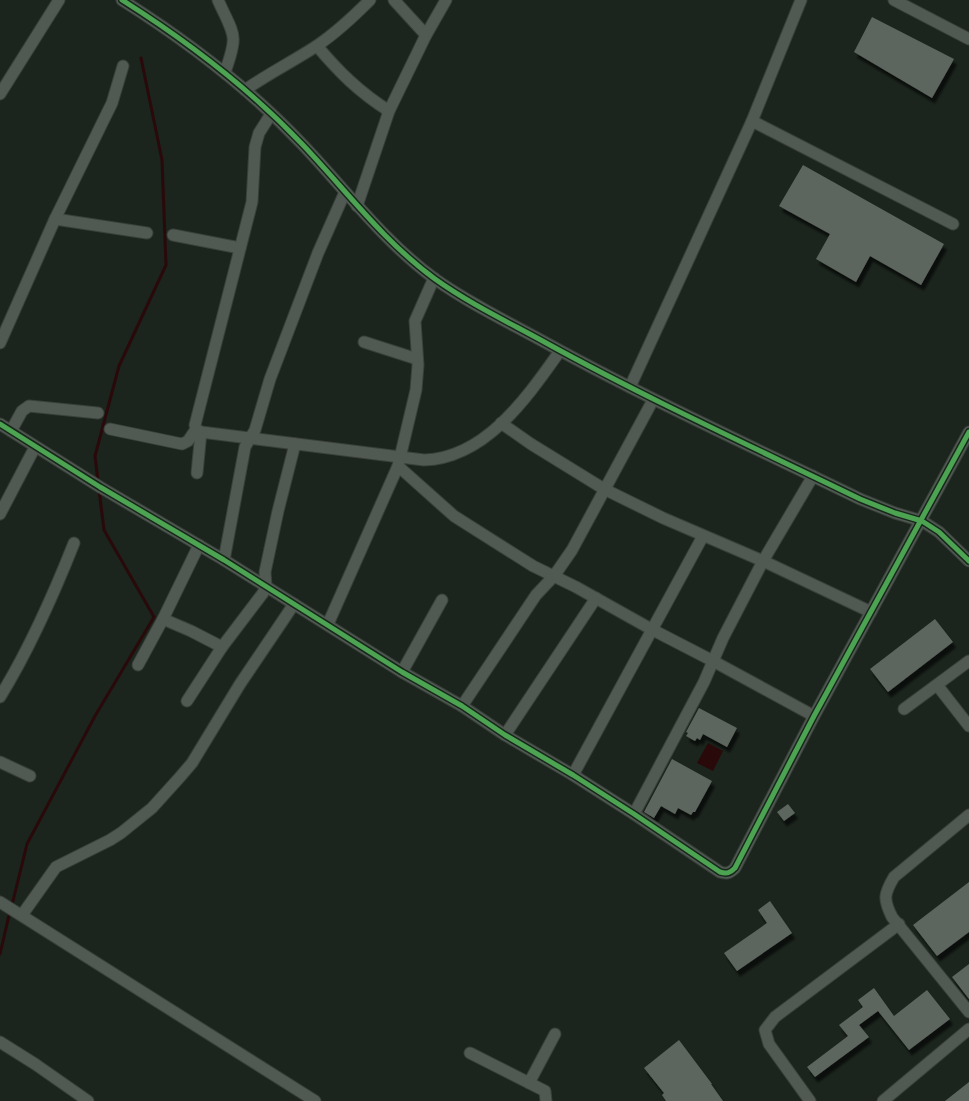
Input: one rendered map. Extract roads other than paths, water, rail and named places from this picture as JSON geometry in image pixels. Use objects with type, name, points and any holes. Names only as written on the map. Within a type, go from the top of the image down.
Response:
[{"type":"street","points":[[0,94],[58,0]]},
{"type":"street","points":[[122,0],[225,72],[246,90],[300,142],[395,246],[434,278],[484,309],[653,400],[868,502],[922,521],[939,532],[969,561]]},
{"type":"street","points":[[218,0],[234,37],[233,51],[225,72]]},
{"type":"street","points":[[246,90],[265,76],[317,46],[350,20],[370,0]]},
{"type":"street","points":[[394,0],[426,35]]},
{"type":"street","points":[[357,206],[389,111],[426,35],[446,0]]},
{"type":"street","points":[[630,387],[752,121],[802,0]]},
{"type":"street","points":[[894,0],[969,39]]},
{"type":"street","points":[[317,46],[357,89],[389,111]]},
{"type":"street","points":[[0,343],[55,219],[112,103],[123,66]]},
{"type":"street","points":[[197,473],[198,430],[195,425],[252,202],[255,147],[259,133],[271,114]]},
{"type":"street","points":[[752,121],[953,224]]},
{"type":"street","points":[[224,560],[245,447],[255,430],[270,379],[318,253],[345,192]]},
{"type":"street","points":[[55,219],[148,233]]},
{"type":"street","points":[[173,235],[240,248]]},
{"type":"street","points":[[328,624],[399,461],[414,401],[417,378],[415,321],[434,278]]},
{"type":"street","points":[[364,342],[417,359]]},
{"type":"street","points":[[198,430],[399,461],[446,457],[477,442],[501,423],[535,385],[560,350]]},
{"type":"street","points":[[462,706],[536,595],[554,576],[572,550],[653,400]]},
{"type":"street","points":[[11,431],[22,410],[29,406],[98,412]]},
{"type":"street","points":[[501,423],[604,489],[871,612]]},
{"type":"street","points":[[0,424],[73,471],[328,624],[402,672],[462,706],[505,735],[573,775],[725,874],[735,868],[814,716],[969,432]]},
{"type":"street","points":[[110,428],[182,444],[198,430]]},
{"type":"street","points":[[187,701],[222,647],[260,599],[266,586],[265,572],[278,511],[296,444]]},
{"type":"street","points":[[0,514],[35,447]]},
{"type":"street","points":[[399,461],[445,509],[533,566],[814,716]]},
{"type":"street","points":[[634,814],[704,682],[722,638],[763,561],[813,476]]},
{"type":"street","points":[[573,775],[703,536]]},
{"type":"street","points":[[0,697],[50,602],[74,543]]},
{"type":"street","points":[[138,665],[199,545]]},
{"type":"street","points":[[505,735],[596,598]]},
{"type":"street","points":[[402,672],[442,600]]},
{"type":"street","points":[[20,914],[56,867],[121,833],[152,808],[175,783],[192,763],[240,684],[294,604]]},
{"type":"street","points":[[163,619],[222,647]]},
{"type":"street","points":[[904,709],[969,661]]},
{"type":"street","points":[[937,684],[969,726]]},
{"type":"street","points":[[0,762],[30,776]]},
{"type":"street","points":[[969,815],[894,877],[886,890],[885,904],[969,1012]]},
{"type":"street","points":[[0,902],[315,1101]]},
{"type":"street","points":[[810,1101],[769,1044],[765,1030],[775,1017],[899,924]]},
{"type":"street","points":[[883,1101],[969,1029]]},
{"type":"street","points":[[529,1083],[555,1034]]},
{"type":"street","points":[[0,1042],[88,1101]]},
{"type":"street","points":[[470,1053],[544,1091],[546,1101]]},
{"type":"waterway","points":[[98,481],[95,456],[119,366],[166,265],[162,160],[141,58]]},
{"type":"waterway","points":[[12,905],[27,844],[95,716],[154,617],[104,530],[99,490]]},
{"type":"waterway","points":[[0,954],[10,911]]}]
